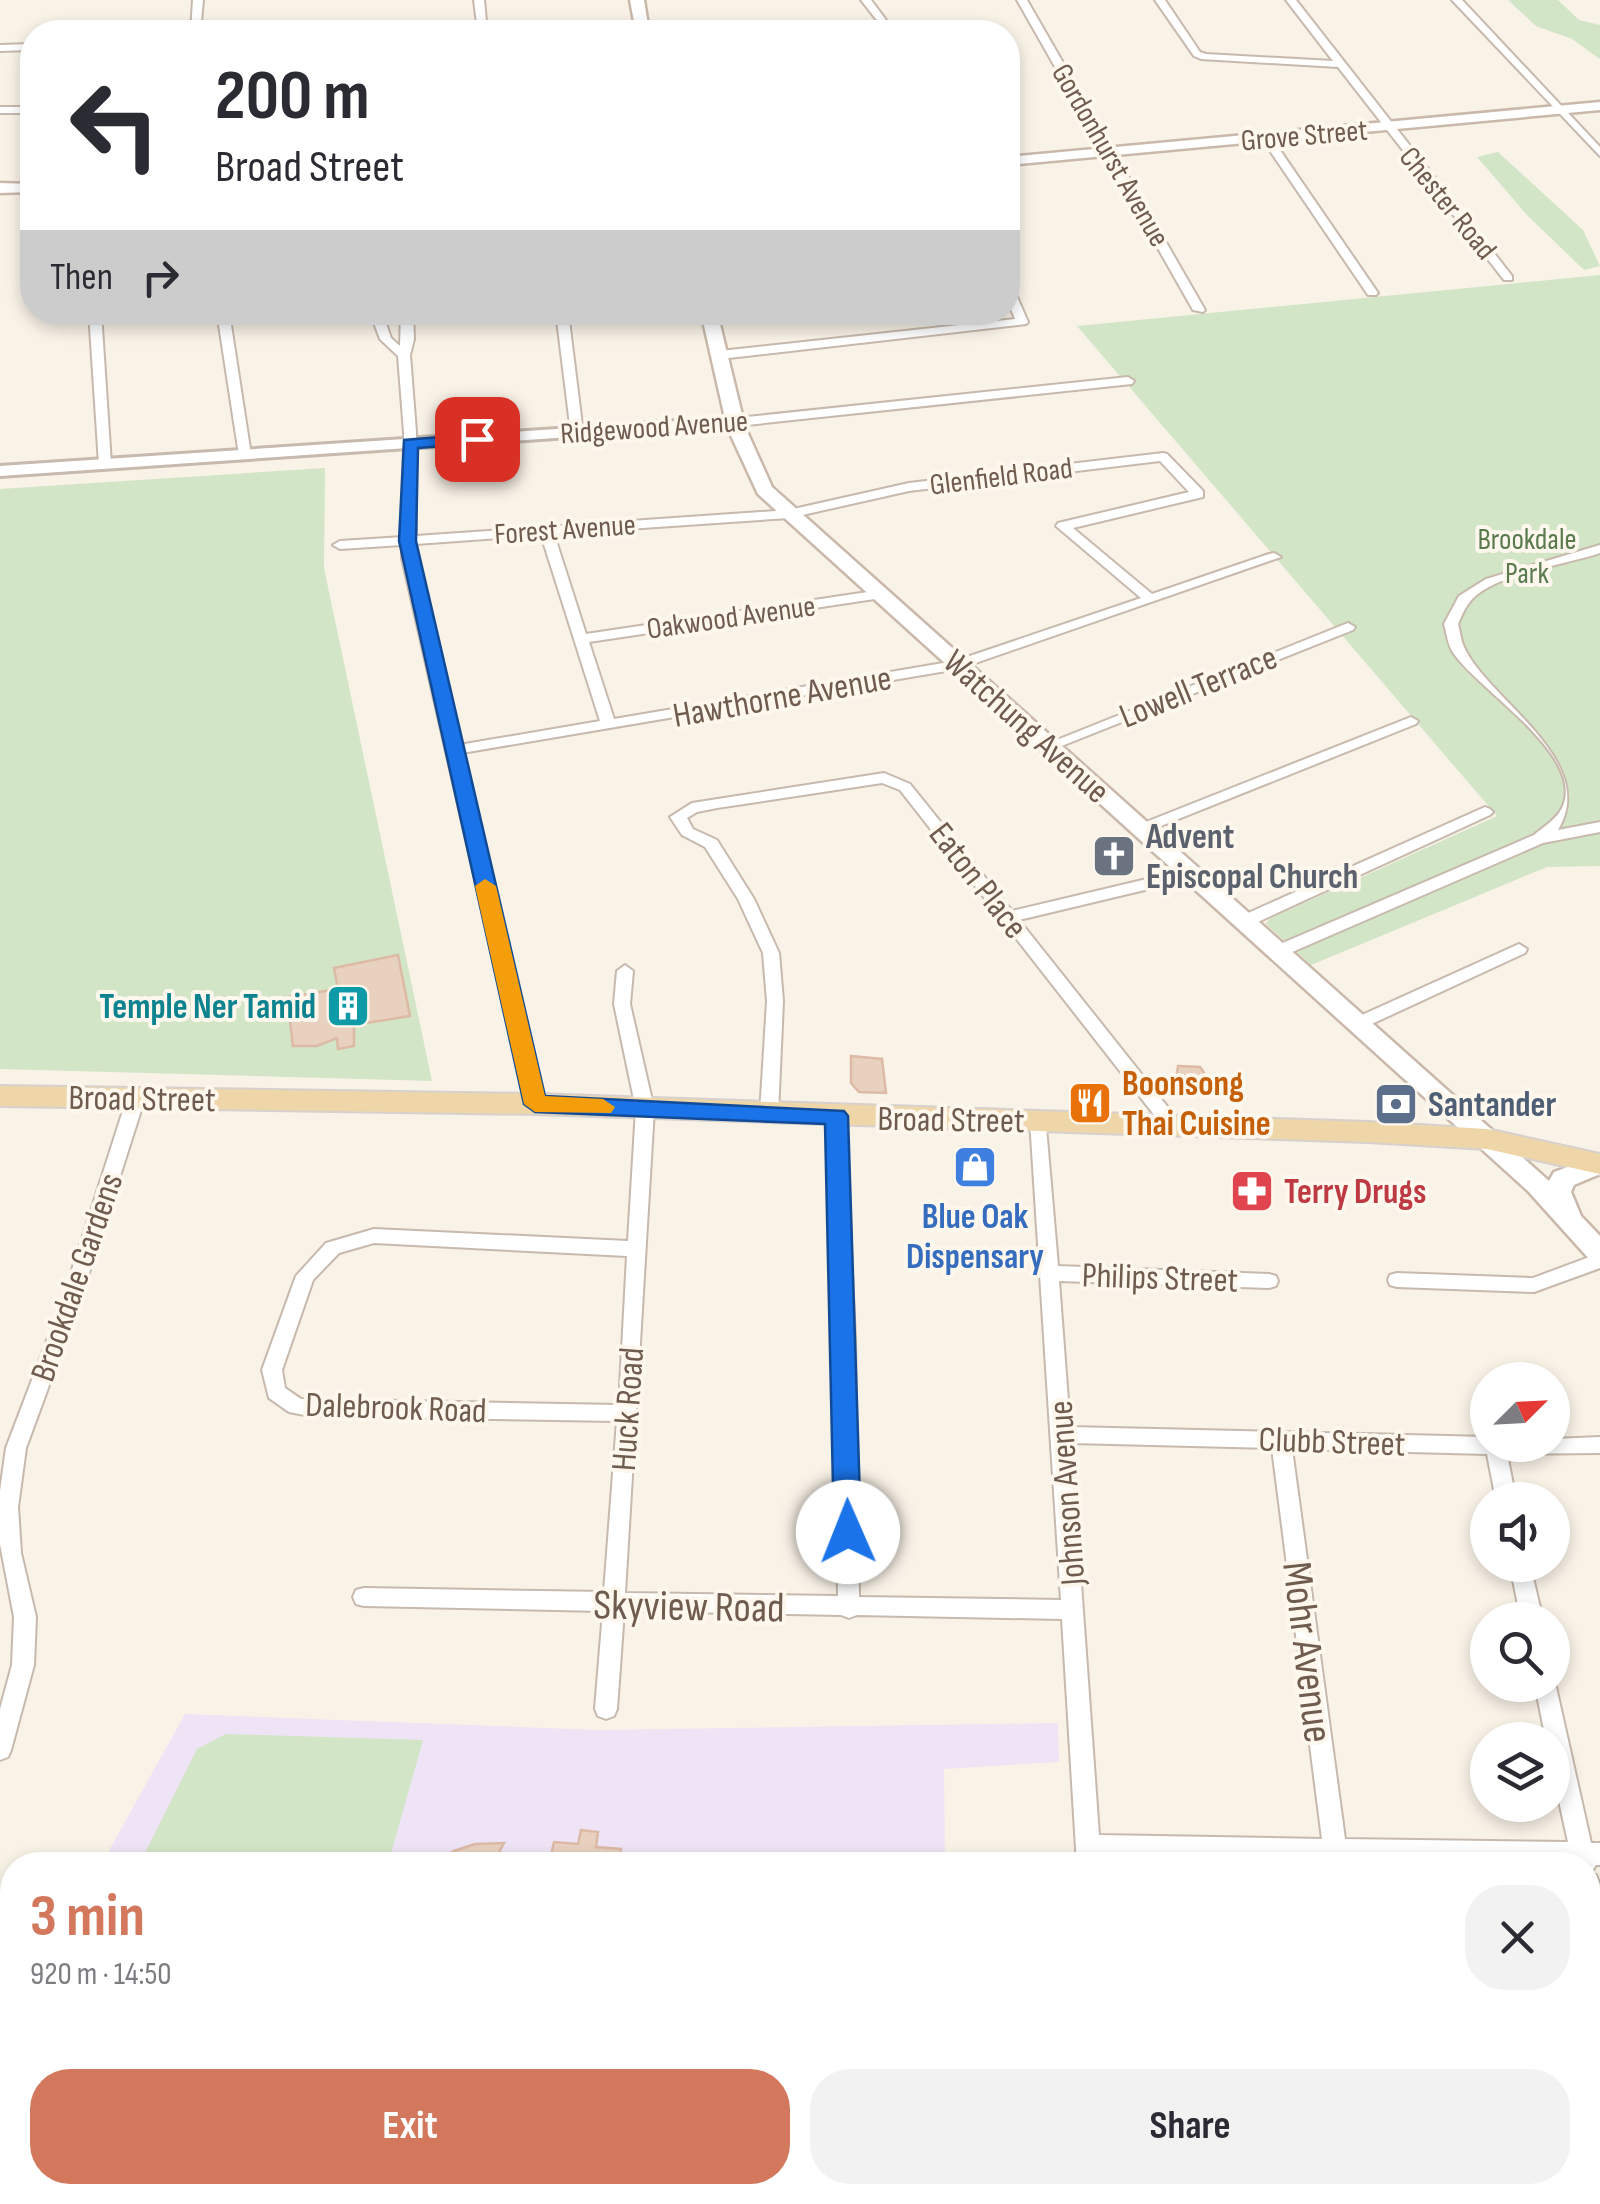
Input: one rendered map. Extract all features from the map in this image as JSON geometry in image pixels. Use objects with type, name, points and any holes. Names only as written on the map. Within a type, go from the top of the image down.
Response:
[{"type":"main road","name":"Grove Street","points":[[1020,160],[1600,106]]},
{"type":"main road","name":"Watchung Avenue","points":[[712,325],[737,422],[756,476],[790,514],[1487,1139],[1573,1223],[1600,1257]]},
{"type":"main road","name":"Broad Street","points":[[0,1096],[535,1104],[1172,1125],[1487,1139],[1600,1164]]},
{"type":"main road","points":[[1573,1223],[1558,1192],[1563,1179],[1600,1164]]},
{"type":"street","points":[[866,0],[882,20]]},
{"type":"street","name":"Gordonhurst Avenue","points":[[1022,0],[1200,310]]},
{"type":"street","points":[[1160,0],[1197,54],[1204,57],[1339,64]]},
{"type":"street","name":"Chester Road","points":[[1290,0],[1508,278]]},
{"type":"street","points":[[1457,0],[1600,153]]},
{"type":"street","points":[[1267,139],[1372,293]]},
{"type":"street","points":[[96,325],[105,464]]},
{"type":"street","points":[[225,325],[245,455]]},
{"type":"street","points":[[381,325],[386,339],[404,355]]},
{"type":"street","points":[[406,325],[404,355],[410,444],[407,541],[535,1104]]},
{"type":"street","points":[[564,325],[577,432]]},
{"type":"street","points":[[720,355],[995,325]]},
{"type":"street","name":"Ridgewood Avenue","points":[[0,471],[737,422],[1128,381]]},
{"type":"street","name":"Glenfield Road","points":[[790,514],[909,487],[1163,457],[1198,494],[1063,526],[1150,599]]},
{"type":"street","name":"Forest Avenue","points":[[340,545],[790,514]]},
{"type":"street","points":[[546,530],[609,726]]},
{"type":"street","points":[[1539,839],[1568,812],[1574,801],[1573,775],[1541,725],[1468,665],[1451,640],[1452,621],[1464,599],[1494,581],[1600,549]]},
{"type":"street","name":"Hawthorne Avenue","points":[[454,750],[958,665],[1274,558]]},
{"type":"street","name":"Oakwood Avenue","points":[[580,639],[881,594]]},
{"type":"street","name":"Lowell Terrace","points":[[1049,746],[1348,627]]},
{"type":"street","points":[[1141,829],[1410,721]]},
{"type":"street","name":"Eaton Place","points":[[769,1114],[775,1001],[771,953],[746,899],[711,844],[686,832],[678,818],[692,808],[863,779],[898,781],[1172,1125]]},
{"type":"street","points":[[1243,922],[1485,812]]},
{"type":"street","points":[[1277,952],[1539,839],[1600,827]]},
{"type":"street","points":[[1008,917],[1189,874]]},
{"type":"street","points":[[1358,1024],[1519,949]]},
{"type":"street","name":"Huck Road","points":[[606,1709],[645,1109],[622,1004],[625,970]]},
{"type":"street","name":"Brookdale Gardens","points":[[0,1750],[23,1664],[25,1617],[11,1552],[8,1507],[16,1448],[70,1301],[136,1098]]},
{"type":"street","points":[[836,1116],[845,1340],[849,1609]]},
{"type":"street","name":"Johnson Avenue","points":[[1039,1120],[1063,1435],[1088,1852]]},
{"type":"street","name":"Dalebrook Road","points":[[628,1413],[310,1408],[296,1406],[276,1392],[272,1370],[305,1276],[321,1256],[346,1242],[388,1236],[636,1249]]},
{"type":"street","points":[[1397,1280],[1534,1285],[1600,1257]]},
{"type":"street","name":"Philips Street","points":[[1050,1273],[1269,1281]]},
{"type":"street","name":"Clubb Street","points":[[1063,1435],[1470,1445]]},
{"type":"street","name":"Mohr Avenue","points":[[1281,1439],[1335,1852]]},
{"type":"street","name":"Clubb Street","points":[[1570,1445],[1600,1444]]},
{"type":"street","name":"Skyview Road","points":[[364,1597],[849,1609],[1073,1610]]},
{"type":"street","points":[[1550,1702],[1587,1852]]},
{"type":"shaded area","points":[[185,1714],[598,1730],[1058,1723],[1059,1762],[944,1769],[945,1852],[108,1852]]},
{"type":"green space","points":[[1508,0],[1558,0],[1579,20],[1600,25],[1600,59],[1572,39],[1536,26]]},
{"type":"green space","points":[[1498,152],[1583,230],[1600,266],[1584,270],[1527,215],[1477,157]]},
{"type":"green space","name":"Brookdale Park","points":[[1600,275],[1600,866],[1547,867],[1311,965],[1266,924],[1269,919],[1497,816],[1077,326]]},
{"type":"green space","points":[[325,468],[324,568],[432,1081],[0,1069],[0,489]]},
{"type":"green space","points":[[226,1734],[423,1740],[391,1852],[146,1852],[197,1749]]},
{"type":"building","name":"Temple Ner Tamid","points":[[398,955],[410,1016],[354,1025],[354,1046],[338,1049],[337,1038],[317,1046],[293,1046],[287,997],[338,989],[334,968]]},
{"type":"building","points":[[851,1056],[882,1059],[886,1093],[859,1092],[851,1083]]},
{"type":"building","points":[[1178,1066],[1200,1067],[1210,1081],[1192,1087],[1175,1085]]},
{"type":"building","points":[[581,1830],[598,1832],[596,1847],[621,1849],[621,1852],[552,1852],[554,1842],[578,1844]]},
{"type":"building","points":[[504,1843],[499,1852],[452,1852],[475,1844]]},
{"type":"slow traffic","points":[[485,886],[535,1104],[603,1107]]},
{"type":"place","name":"Advent Episcopal Church","points":[[1114,856]]},
{"type":"place","name":"Temple Ner Tamid","points":[[348,1006]]},
{"type":"place","name":"Boonsong Thai Cuisine","points":[[1090,1103]]},
{"type":"place","name":"Santander","points":[[1396,1104]]},
{"type":"place","name":"Blue Oak Dispensary","points":[[975,1167]]},
{"type":"place","name":"Terry Drugs","points":[[1252,1191]]},
{"type":"route","points":[[477,439],[410,444],[407,541],[535,1104],[836,1116],[848,1532]]}]
